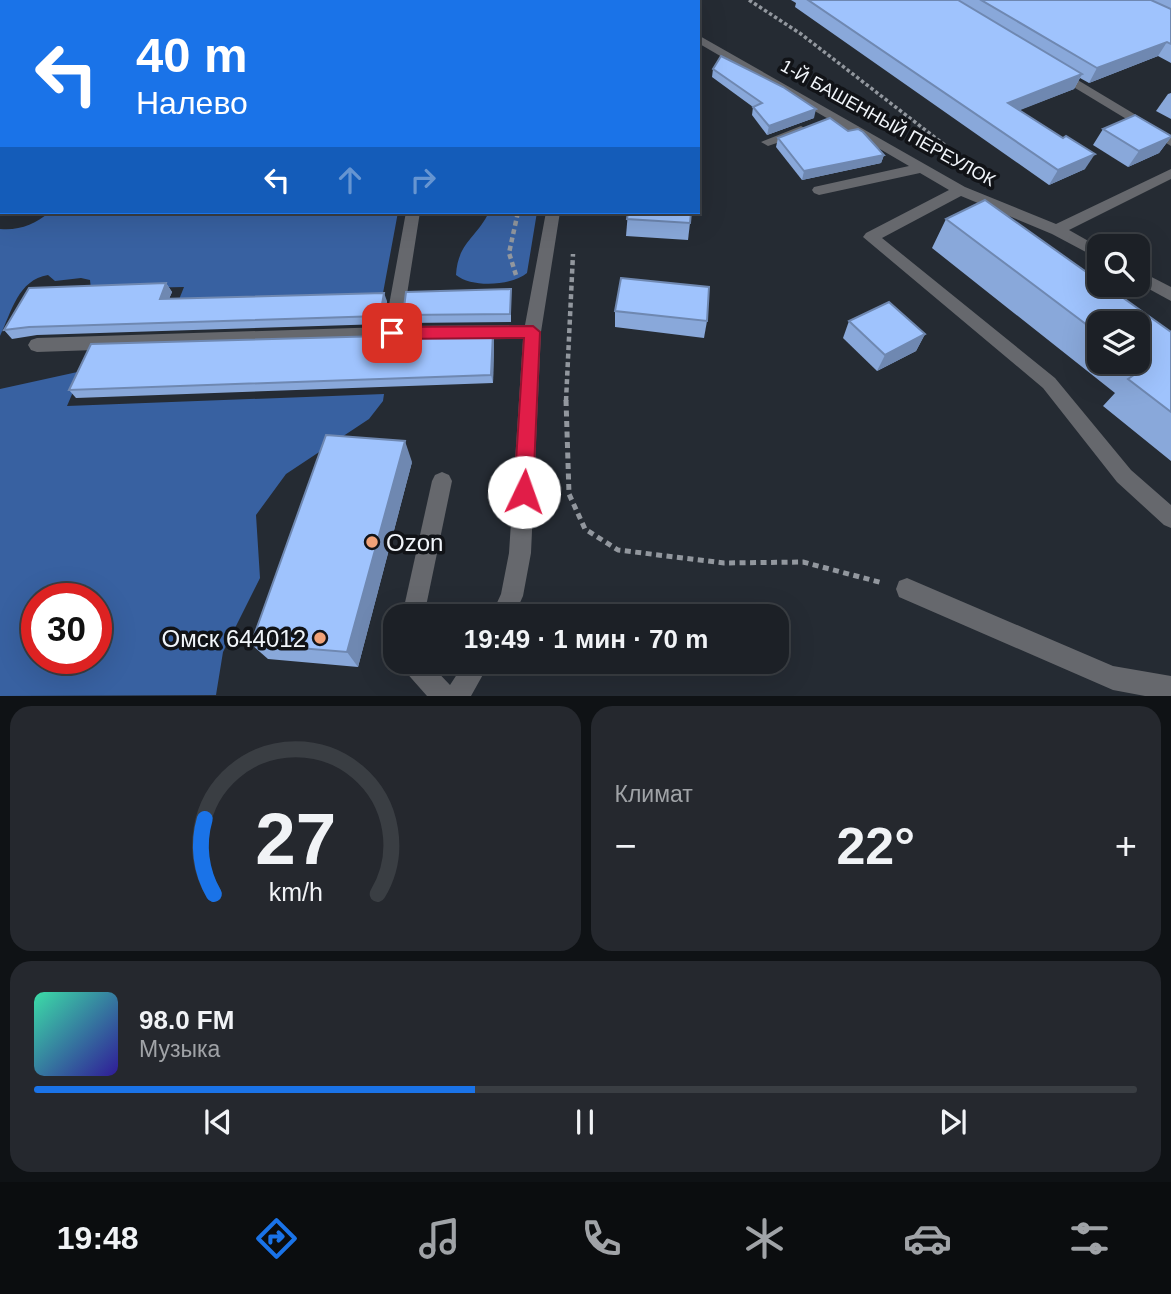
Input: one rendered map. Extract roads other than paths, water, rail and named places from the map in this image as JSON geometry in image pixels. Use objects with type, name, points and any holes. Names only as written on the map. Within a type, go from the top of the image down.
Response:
[{"type":"street","name":"1-Й БАШЕННЫЙ ПЕРЕУЛОК","points":[[700,39],[960,190],[1057,230],[1087,247]]},
{"type":"street","points":[[1044,64],[1171,142]]},
{"type":"street","points":[[768,142],[836,117]]},
{"type":"street","points":[[819,190],[922,168]]},
{"type":"street","points":[[1057,230],[1171,173]]},
{"type":"street","points":[[960,190],[872,237],[1049,383],[1124,476],[1171,518]]},
{"type":"street","points":[[392,333],[413,214]]},
{"type":"street","points":[[508,604],[520,552],[533,332],[553,214]]},
{"type":"street","points":[[1150,283],[1171,295]]},
{"type":"street","points":[[37,345],[392,333],[533,332]]},
{"type":"street","points":[[416,604],[442,481]]},
{"type":"street","points":[[907,589],[1112,678],[1171,688]]},
{"type":"street","points":[[424,674],[444,695]]},
{"type":"street","points":[[457,695],[470,674]]},
{"type":"place","name":"Ozon","points":[[372,542]]},
{"type":"place","name":"Омск 644012","points":[[320,638]]}]
